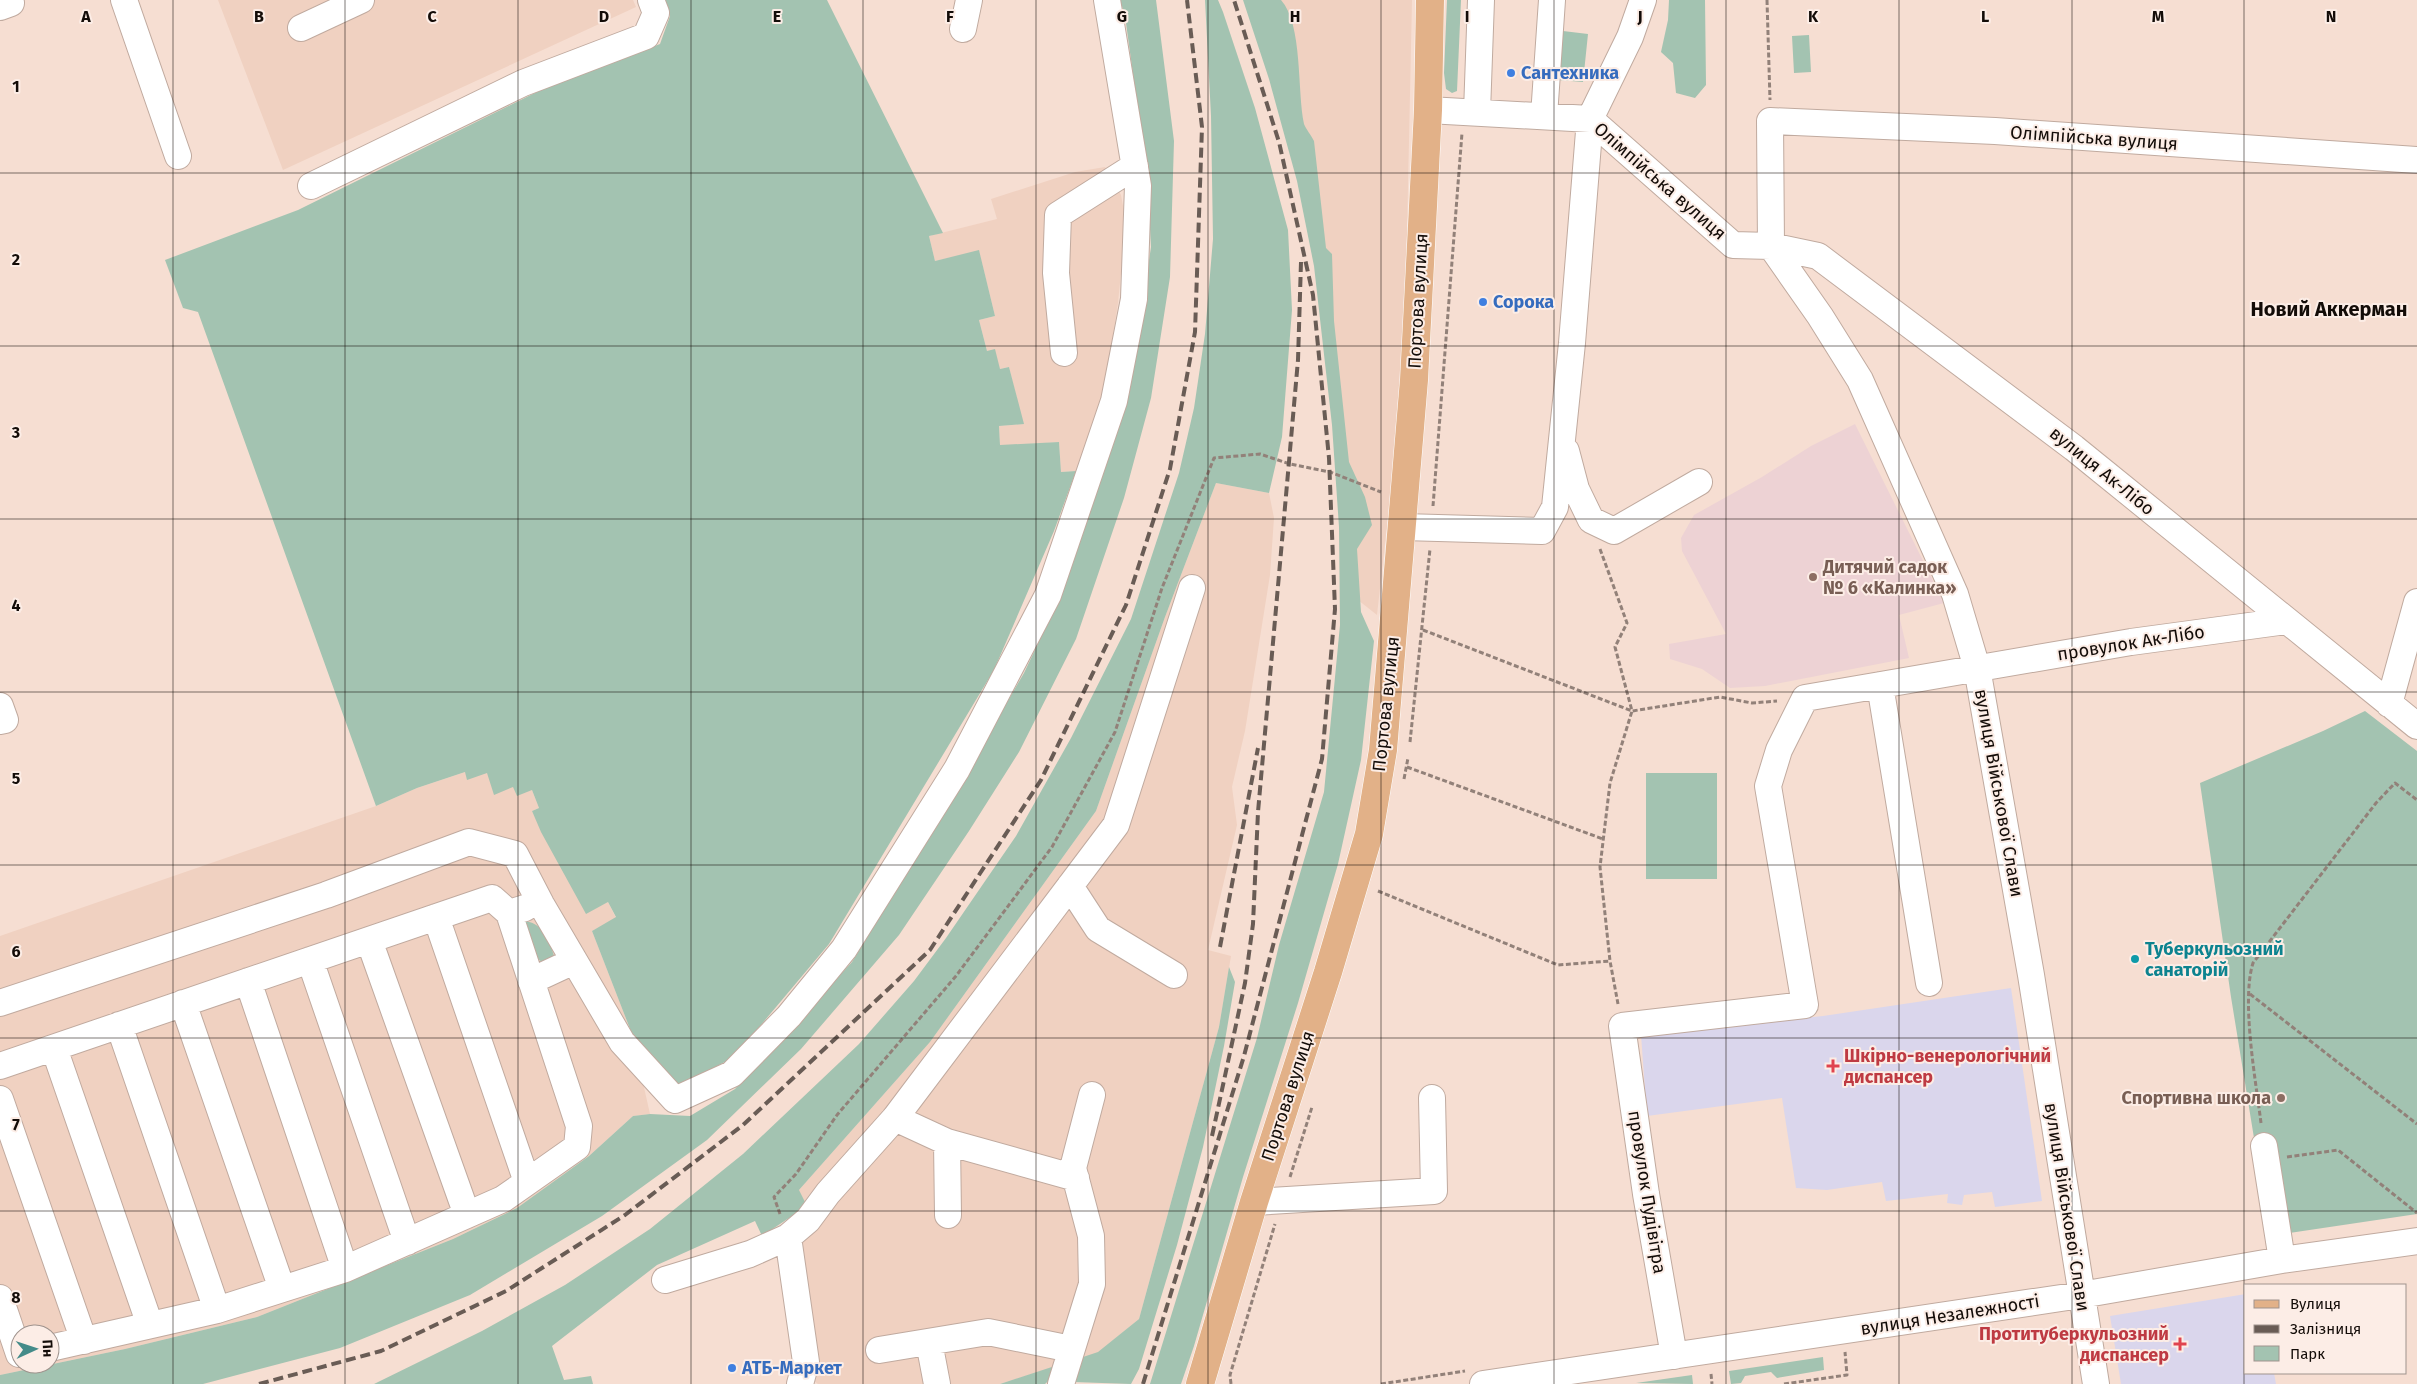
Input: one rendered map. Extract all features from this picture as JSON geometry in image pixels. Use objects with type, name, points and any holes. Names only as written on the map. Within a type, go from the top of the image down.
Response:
[{"type":"main road","name":"Портова вулиця","points":[[1200,1384],[1254,1202],[1325,981],[1369,834],[1383,750],[1414,380],[1428,110],[1430,0]]},
{"type":"street","points":[[124,0],[178,156]]},
{"type":"street","points":[[301,28],[361,0]]},
{"type":"street","points":[[311,186],[523,83],[646,36],[656,13],[651,0]]},
{"type":"street","points":[[963,29],[969,0]]},
{"type":"street","points":[[0,1003],[326,895],[470,842],[515,854],[540,904],[622,1042],[674,1100],[732,1074],[789,1016],[844,949],[957,769],[1048,595],[1114,401],[1134,299],[1138,186],[1107,0]]},
{"type":"street","points":[[1477,112],[1480,0]]},
{"type":"street","points":[[1544,116],[1552,0]]},
{"type":"street","points":[[1404,514],[1542,532],[1555,507],[1590,120],[1630,37],[1643,0]]},
{"type":"street","name":"Олімпійська вулиця","points":[[1428,110],[1590,120],[1733,245],[1771,246]]},
{"type":"street","points":[[1770,121],[1771,246]]},
{"type":"street","name":"Олімпійська вулиця","points":[[1770,121],[1994,132],[2417,160]]},
{"type":"street","points":[[1064,353],[1056,273],[1058,215],[1135,166]]},
{"type":"street","name":"вулиця Ак-Лібо","points":[[1771,246],[1818,256],[2074,448],[2417,726]]},
{"type":"street","name":"вулиця Військової Слави","points":[[1771,246],[1820,316],[1860,380],[1955,594],[1977,668],[2031,975],[2096,1384]]},
{"type":"street","points":[[1562,436],[1576,489],[1591,520],[1614,531],[1699,482]]},
{"type":"street","points":[[665,1280],[750,1254],[788,1237],[808,1220],[828,1193],[895,1118],[1116,825],[1192,588]]},
{"type":"street","points":[[2389,704],[2417,602]]},
{"type":"street","name":"провулок Ак-Лібо","points":[[1804,698],[2131,642],[2286,621]]},
{"type":"street","points":[[1880,685],[1929,983]]},
{"type":"street","points":[[1622,1026],[1805,1005],[1768,786],[1779,750],[1804,698]]},
{"type":"street","points":[[0,706],[5,720],[0,721]]},
{"type":"street","points":[[1070,886],[1098,929],[1174,975]]},
{"type":"street","points":[[0,1066],[492,898],[509,913],[579,1126],[577,1147],[503,1199],[345,1269],[217,1310],[60,1346]]},
{"type":"street","points":[[509,913],[540,904]]},
{"type":"street","points":[[436,917],[527,1182]]},
{"type":"street","points":[[369,940],[467,1215]]},
{"type":"street","points":[[310,960],[407,1242]]},
{"type":"street","points":[[531,982],[574,961]]},
{"type":"street","points":[[248,981],[345,1269]]},
{"type":"street","points":[[183,1004],[282,1289]]},
{"type":"street","points":[[119,1025],[217,1310]]},
{"type":"street","name":"провулок Пудівітра","points":[[1622,1026],[1646,1194],[1674,1356]]},
{"type":"street","points":[[54,1048],[150,1326]]},
{"type":"street","points":[[1061,1384],[1092,1284],[1091,1236],[1073,1168],[1092,1095]]},
{"type":"street","points":[[1254,1202],[1434,1191],[1432,1098]]},
{"type":"street","points":[[0,1099],[84,1341]]},
{"type":"street","points":[[895,1118],[947,1142],[1076,1178]]},
{"type":"street","points":[[947,1142],[948,1215]]},
{"type":"street","points":[[2265,1153],[2282,1260]]},
{"type":"street","points":[[788,1237],[806,1362],[800,1384]]},
{"type":"street","name":"вулиця Незалежності","points":[[1483,1384],[2081,1295],[2282,1260],[2417,1241]]},
{"type":"street","points":[[0,1298],[10,1342]]},
{"type":"street","points":[[879,1350],[988,1332],[1071,1348]]},
{"type":"street","points":[[929,1342],[937,1384]]},
{"type":"path","points":[[1767,0],[1770,121]]},
{"type":"path","points":[[788,1237],[774,1197],[796,1174],[837,1115],[956,976],[1052,847],[1088,782],[1115,732],[1162,588],[1214,458],[1260,454],[1290,464],[1330,472],[1404,514]]},
{"type":"path","points":[[1591,520],[1627,623],[1615,647],[1632,711],[1610,783],[1600,867],[1610,961],[1622,1026]]},
{"type":"path","points":[[1423,630],[1632,711],[1720,697],[1752,703],[1804,698]]},
{"type":"path","points":[[1407,767],[1603,839]]},
{"type":"path","points":[[2417,800],[2395,783],[2376,803],[2253,963],[2248,979],[2253,1057],[2265,1153],[2338,1150],[2417,1213]]},
{"type":"path","points":[[1378,891],[1558,965],[1610,961]]},
{"type":"path","points":[[2249,993],[2417,1124]]},
{"type":"path","points":[[1784,1384],[1847,1375],[1844,1344]]},
{"type":"shaded area","points":[[218,0],[633,0],[636,7],[283,170]]},
{"type":"shaded area","points":[[1271,0],[1412,0],[1404,375],[1377,615],[1358,600],[1320,270]]},
{"type":"shaded area","points":[[1105,167],[1121,195],[1126,222],[1118,303],[1106,381],[1094,433],[1076,471],[1061,472],[1059,442],[1000,446],[999,426],[1023,424],[1009,367],[1000,369],[987,351],[979,320],[995,316],[979,251],[935,261],[929,236],[997,219],[991,199],[1075,172]]},
{"type":"shaded area","name":"Дитячий садок № 6 «Калинка»","points":[[1855,424],[1944,603],[1899,615],[1909,658],[1765,686],[1730,688],[1702,669],[1670,659],[1669,644],[1726,634],[1682,551],[1681,538],[1694,515],[1762,477],[1811,446]]},
{"type":"shaded area","points":[[1216,483],[1269,493],[1274,518],[1270,575],[1245,731],[1232,787],[1237,825],[1208,950],[1231,956],[1219,1027],[1139,1319],[1098,1353],[1000,1384],[818,1384],[810,1378],[800,1239],[799,1190],[930,1042],[1096,811],[1165,617]]},
{"type":"shaded area","points":[[465,772],[487,773],[513,787],[532,790],[539,808],[532,811],[586,913],[608,902],[616,918],[592,931],[632,1034],[650,1114],[633,1116],[589,1156],[517,1208],[453,1239],[257,1317],[60,1363],[60,1324],[10,1324],[10,1373],[0,1375],[0,936],[376,806],[417,788]]},
{"type":"shaded area","name":"Шкірно-венерологічний диспансер","points":[[2011,988],[2042,1201],[1995,1207],[1992,1192],[1964,1195],[1962,1205],[1947,1203],[1948,1194],[1886,1201],[1882,1182],[1827,1190],[1796,1188],[1782,1098],[1647,1116],[1641,1035],[1823,1016]]},
{"type":"shaded area","name":"Протитуберкульозний диспансер","points":[[2244,1294],[2244,1374],[2274,1374],[2276,1384],[2121,1384],[2110,1316]]},
{"type":"green space","points":[[664,0],[827,0],[943,233],[929,236],[935,261],[979,250],[995,316],[979,320],[987,351],[995,349],[1000,369],[1009,367],[1024,424],[999,426],[1000,445],[1059,442],[1061,472],[1076,471],[1054,531],[994,670],[829,944],[734,1057],[680,1086],[632,1034],[592,931],[616,917],[608,902],[586,914],[541,832],[532,811],[539,808],[532,790],[517,796],[513,787],[494,795],[487,773],[467,780],[465,772],[417,788],[376,806],[198,312],[183,308],[165,260],[298,210],[549,86],[660,44],[670,16]]},
{"type":"green space","points":[[1120,0],[1156,0],[1174,141],[1170,277],[1151,398],[1124,498],[1076,639],[1019,752],[969,831],[899,935],[801,1049],[707,1140],[602,1216],[470,1295],[340,1348],[203,1384],[0,1384],[0,1375],[10,1373],[60,1374],[60,1363],[257,1317],[453,1239],[517,1208],[589,1156],[633,1116],[650,1114],[690,1116],[735,1089],[852,962],[951,799],[1024,673],[1061,595],[1129,395],[1151,247],[1147,175],[1125,16]]},
{"type":"green space","points":[[1205,0],[1218,0],[1223,12],[1255,108],[1288,230],[1292,310],[1282,437],[1269,493],[1216,483],[1165,617],[1096,811],[930,1042],[799,1190],[807,1206],[762,1236],[755,1221],[657,1265],[552,1346],[564,1380],[591,1376],[593,1384],[374,1384],[482,1331],[565,1285],[650,1229],[743,1154],[859,1044],[914,981],[1016,836],[1071,738],[1131,619],[1179,473],[1194,408],[1205,334],[1213,239],[1211,116]]},
{"type":"green space","points":[[1243,0],[1281,0],[1288,11],[1293,25],[1304,124],[1314,141],[1326,248],[1332,254],[1334,321],[1349,462],[1365,497],[1372,525],[1357,549],[1361,612],[1374,641],[1361,760],[1338,864],[1298,1003],[1181,1384],[1150,1384],[1257,1038],[1279,945],[1324,792],[1340,625],[1339,527],[1332,425],[1314,266],[1297,181],[1269,79]]},
{"type":"green space","points":[[1447,0],[1461,0],[1457,91],[1452,93],[1446,89],[1444,73]]},
{"type":"green space","points":[[1669,0],[1705,0],[1706,85],[1695,98],[1676,93],[1673,63],[1661,52],[1668,20]]},
{"type":"green space","points":[[1563,31],[1588,34],[1583,82],[1558,80]]},
{"type":"green space","points":[[1809,35],[1811,72],[1794,73],[1792,36]]},
{"type":"green space","points":[[2365,711],[2417,751],[2417,1214],[2270,1236],[2231,997],[2200,783],[2323,731]]},
{"type":"green space","points":[[1646,773],[1717,773],[1717,879],[1646,879]]},
{"type":"green space","points":[[526,921],[538,926],[549,941],[555,959],[545,965],[535,956],[523,926]]},
{"type":"green space","points":[[1229,967],[1235,982],[1203,1147],[1177,1245],[1139,1369],[1131,1384],[1073,1382],[1077,1359],[1098,1352],[1139,1319],[1219,1027]]},
{"type":"green space","points":[[1823,1357],[1824,1370],[1777,1378],[1771,1372],[1745,1376],[1741,1383],[1731,1384],[1729,1371]]},
{"type":"green space","points":[[1061,1364],[1056,1374],[1045,1384],[1000,1384]]},
{"type":"green space","points":[[1692,1375],[1693,1384],[1636,1383]]},
{"type":"railway","points":[[259,1384],[381,1351],[506,1291],[625,1215],[743,1125],[930,950],[1041,780],[1126,605],[1170,469],[1195,332],[1202,127],[1187,0]]},
{"type":"railway","points":[[1143,1384],[1244,1056],[1322,759],[1335,609],[1329,458],[1313,295],[1279,142],[1234,0]]},
{"type":"railway","points":[[1212,1136],[1245,983],[1253,924],[1258,812],[1298,360],[1301,262]]},
{"type":"railway","points":[[1220,947],[1258,748]]},
{"type":"place","name":"Сантехника","points":[[1511,73]]},
{"type":"place","name":"Сорока","points":[[1483,302]]},
{"type":"place","name":"Дитячий садок № 6 «Калинка»","points":[[1813,577]]},
{"type":"place","name":"Туберкульозний санаторій","points":[[2135,959]]},
{"type":"place","name":"Шкірно-венерологічний диспансер","points":[[1833,1066]]},
{"type":"place","name":"Спортивна школа","points":[[2281,1098]]},
{"type":"place","name":"Протитуберкульозний диспансер","points":[[2180,1344]]},
{"type":"place","name":"АТБ-Маркет","points":[[732,1368]]},
{"type":"district","name":"Новий Аккерман","points":[[2329,309]]}]
